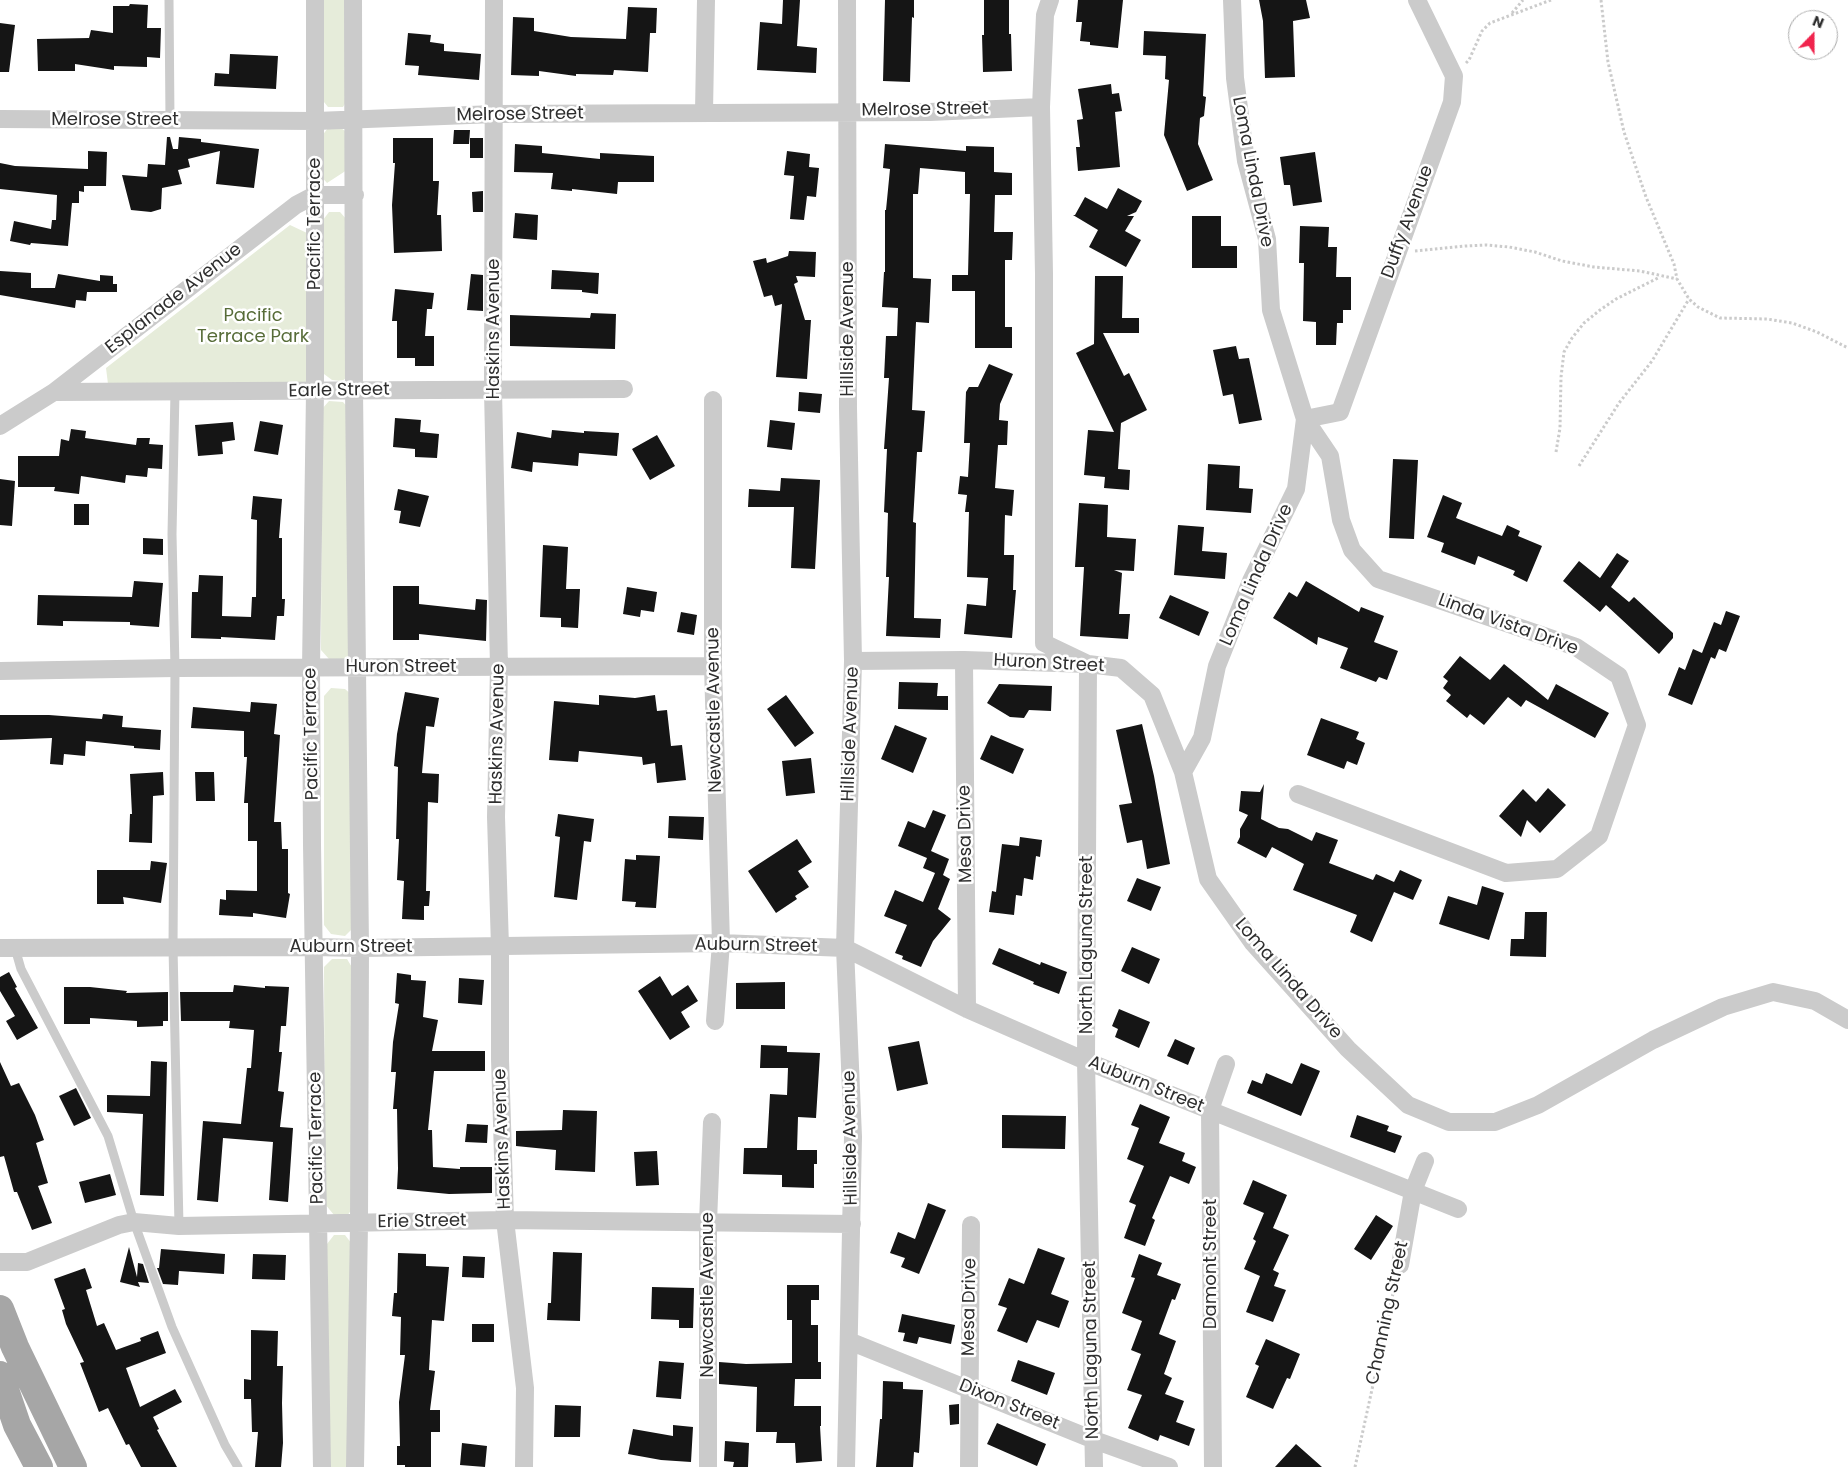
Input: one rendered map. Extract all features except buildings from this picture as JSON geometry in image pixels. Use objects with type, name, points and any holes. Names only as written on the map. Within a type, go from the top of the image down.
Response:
[{"type":"main road","points":[[0,1309],[15,1347],[73,1467]]},
{"type":"main road","points":[[0,1375],[17,1425],[39,1467]]},
{"type":"street","name":"Pacific Terrace","points":[[314,0],[316,121],[315,392],[311,668],[322,1467]]},
{"type":"street","points":[[353,0],[354,389],[360,948],[359,1224],[355,1467]]},
{"type":"street","name":"Haskins Avenue","points":[[494,0],[493,390],[499,667],[496,817],[500,947],[500,1059],[506,1220],[525,1388],[524,1467]]},
{"type":"street","points":[[704,112],[706,0]]},
{"type":"street","name":"Hillside Avenue","points":[[846,1467],[853,1137],[845,948],[853,661],[848,408],[847,0]]},
{"type":"street","points":[[1050,0],[1045,15],[1040,107],[1044,284],[1044,643],[1088,664]]},
{"type":"street","name":"Loma Linda Drive","points":[[1232,0],[1235,78],[1246,162],[1267,239],[1271,310],[1305,418],[1296,489],[1251,581],[1217,666],[1202,738],[1183,772],[1208,879],[1253,943],[1348,1048],[1408,1105],[1450,1122],[1495,1122],[1538,1105],[1653,1040],[1723,1008],[1773,992],[1815,1001],[1848,1020]]},
{"type":"street","points":[[1417,0],[1454,76]]},
{"type":"street","name":"Duffy Avenue","points":[[1305,418],[1340,412],[1452,102],[1454,76]]},
{"type":"street","name":"Melrose Street","points":[[0,119],[316,121],[495,114],[930,112],[1040,107]]},
{"type":"street","name":"Esplanade Avenue","points":[[0,426],[54,392],[296,205],[315,195],[355,195]]},
{"type":"street","name":"Earle Street","points":[[54,392],[624,389]]},
{"type":"street","name":"Newcastle Avenue","points":[[713,400],[713,666],[721,943],[715,1021]]},
{"type":"street","name":"Linda Vista Drive","points":[[1298,794],[1506,873],[1557,869],[1599,836],[1637,724],[1619,676],[1576,648],[1378,578],[1352,550],[1341,520],[1330,456],[1305,418]]},
{"type":"street","name":"Huron Street","points":[[853,661],[964,660],[1088,664],[1121,668],[1152,695],[1183,772]]},
{"type":"street","name":"Mesa Drive","points":[[964,660],[968,1009]]},
{"type":"street","name":"North Laguna Street","points":[[1088,664],[1086,1061],[1094,1467]]},
{"type":"street","name":"Huron Street","points":[[0,671],[175,668],[713,666]]},
{"type":"street","name":"Auburn Street","points":[[7,948],[360,948],[721,943],[845,948],[968,1009],[1086,1061],[1458,1209]]},
{"type":"street","name":"Damont Street","points":[[1213,1467],[1210,1110],[1226,1064]]},
{"type":"street","name":"Newcastle Avenue","points":[[708,1467],[708,1222],[712,1122]]},
{"type":"street","name":"Channing Street","points":[[1400,1265],[1413,1191],[1425,1161]]},
{"type":"street","name":"Erie Street","points":[[0,1262],[27,1262],[119,1225],[134,1222],[179,1226],[506,1220],[852,1224]]},
{"type":"street","name":"Mesa Drive","points":[[970,1467],[971,1225]]},
{"type":"street","name":"Dixon Street","points":[[849,1341],[1094,1440],[1169,1467]]},
{"type":"lane","points":[[169,0],[170,120]]},
{"type":"lane","points":[[175,392],[172,534],[175,668],[173,947],[179,1226]]},
{"type":"lane","points":[[7,948],[21,969],[108,1136],[134,1222],[172,1327],[225,1445],[238,1467]]},
{"type":"path","points":[[1511,15],[1522,0]]},
{"type":"path","points":[[1454,76],[1469,60],[1482,31],[1490,23],[1551,0]]},
{"type":"path","points":[[1601,0],[1608,62],[1624,132],[1646,197],[1674,264],[1677,278],[1689,299],[1698,307],[1720,318],[1767,319],[1792,323],[1817,332],[1848,348]]},
{"type":"path","points":[[1397,252],[1486,245],[1535,252],[1562,261],[1594,267],[1640,271],[1660,277],[1677,278]]},
{"type":"path","points":[[1556,452],[1560,428],[1561,377],[1564,352],[1572,338],[1584,323],[1600,310],[1616,299],[1660,277]]},
{"type":"path","points":[[1579,466],[1619,404],[1652,361],[1689,299]]},
{"type":"path","name":"Channing Street","points":[[1355,1467],[1400,1265]]},
{"type":"green space","points":[[320,0],[349,0],[349,97],[343,107],[328,107],[320,97]]},
{"type":"green space","points":[[328,128],[341,128],[349,134],[347,170],[327,183],[320,175],[321,137]]},
{"type":"green space","points":[[329,212],[340,212],[347,220],[349,376],[342,381],[332,380],[324,374],[323,220]]},
{"type":"green space","name":"Pacific Terrace Park","points":[[290,225],[307,233],[311,385],[108,384],[106,368]]},
{"type":"green space","points":[[329,401],[343,402],[350,410],[352,650],[345,660],[329,659],[321,650],[322,409]]},
{"type":"green space","points":[[331,688],[345,689],[353,696],[353,928],[345,936],[331,934],[324,925],[324,696]]},
{"type":"green space","points":[[332,959],[347,959],[353,969],[355,1205],[347,1216],[334,1215],[325,1204],[324,967]]},
{"type":"green space","points":[[334,1235],[345,1235],[352,1244],[353,1467],[328,1467],[327,1244]]}]
